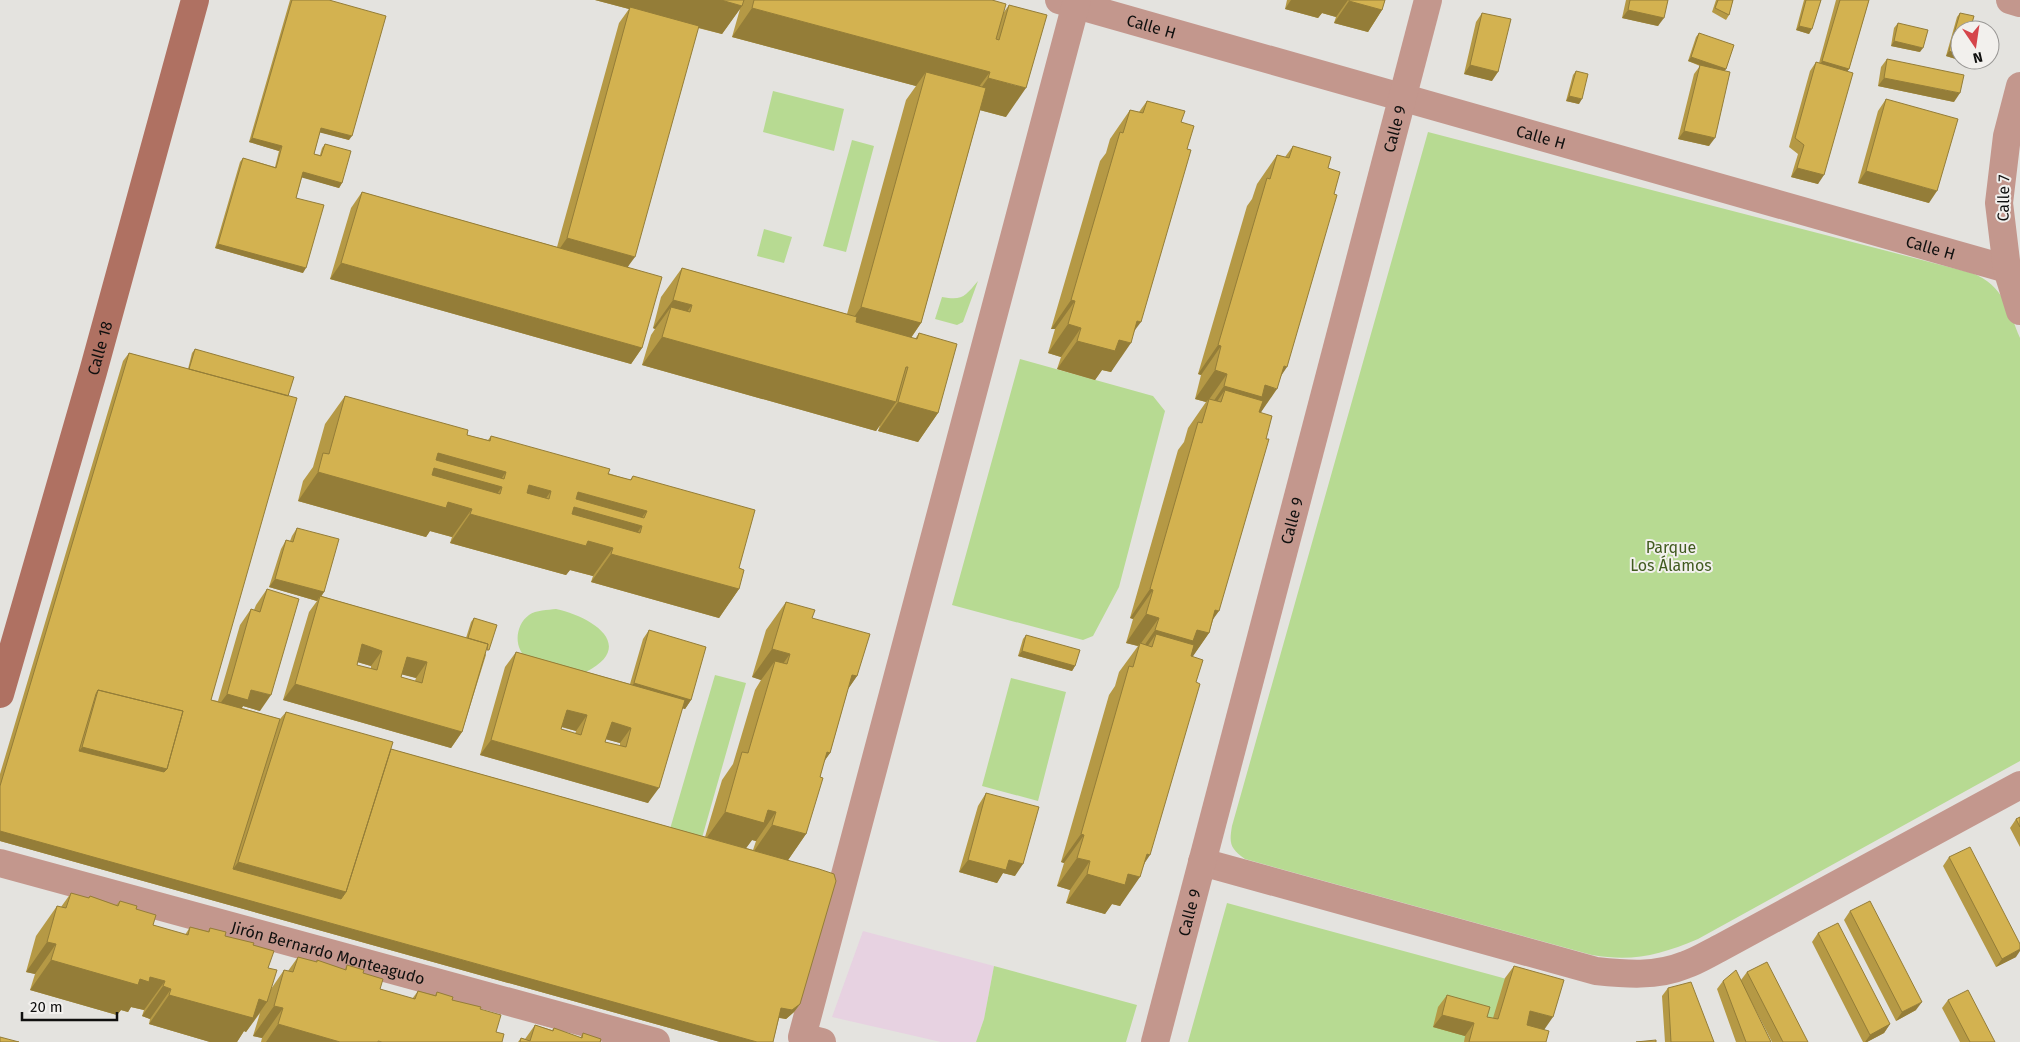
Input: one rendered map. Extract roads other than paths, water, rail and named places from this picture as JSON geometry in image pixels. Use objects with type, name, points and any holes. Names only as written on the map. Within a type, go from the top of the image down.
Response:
[{"type":"street","name":"Calle 18","points":[[0,694],[93,372],[195,0]]},
{"type":"street","name":"Calle 9","points":[[1155,1042],[1428,0]]},
{"type":"street","points":[[2010,0],[2020,3]]},
{"type":"street","name":"Calle H","points":[[1071,2],[2007,270]]},
{"type":"street","points":[[812,1039],[1071,2]]},
{"type":"street","name":"Calle 7","points":[[2020,86],[2007,136],[1999,203],[2007,270],[2020,311]]},
{"type":"street","points":[[1202,862],[1596,971],[1628,974],[1661,972],[1684,966],[1720,948],[2020,785]]},
{"type":"street","name":"Jirón Bernardo Monteagudo","points":[[2,871],[656,1042]]},
{"type":"park label","name":"Parque Los Álamos","points":[[1671,556]]}]
